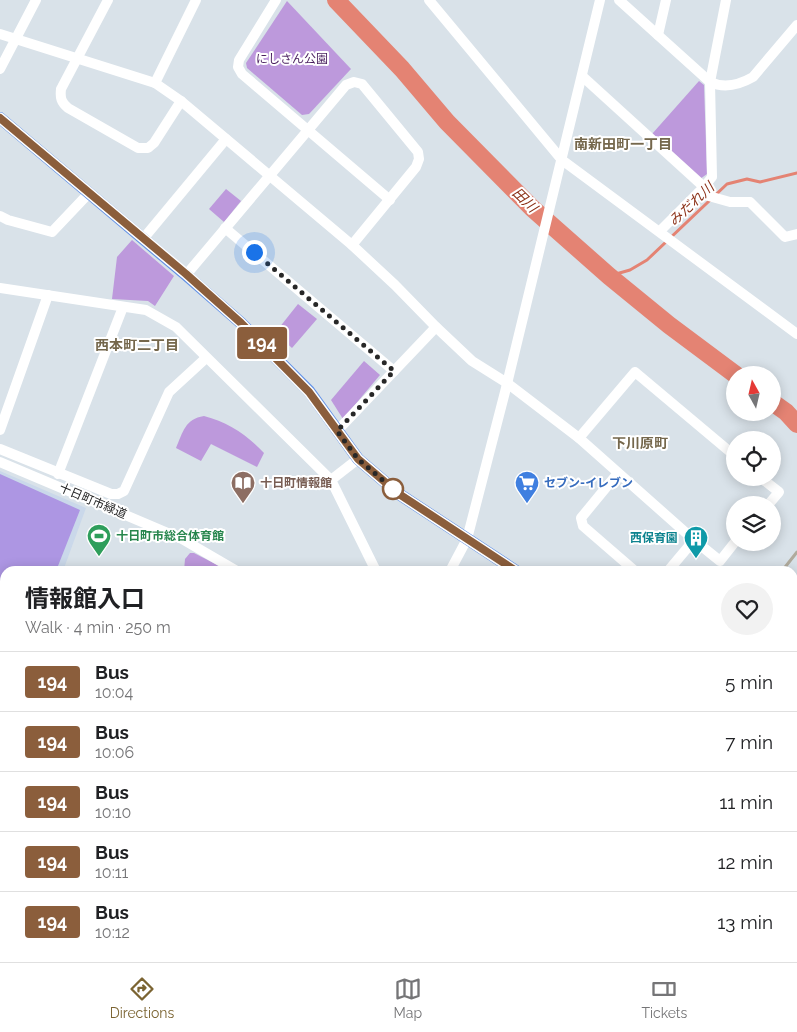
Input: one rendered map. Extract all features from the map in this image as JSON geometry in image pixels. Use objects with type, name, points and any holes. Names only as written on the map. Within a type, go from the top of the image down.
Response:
[{"type":"main road","points":[[0,118],[186,274],[241,323],[309,392],[358,459],[399,494],[508,566]]},
{"type":"street","points":[[0,69],[36,0]]},
{"type":"street","points":[[108,0],[61,89],[60,97],[62,103],[138,148],[148,148],[154,143],[181,101]]},
{"type":"street","points":[[155,83],[196,0]]},
{"type":"street","points":[[276,0],[239,60],[238,67],[242,74],[390,200]]},
{"type":"street","points":[[429,0],[562,160],[797,334]]},
{"type":"street","points":[[453,566],[467,539],[554,193],[600,0]]},
{"type":"street","points":[[619,0],[710,82],[718,86],[732,86],[743,83],[753,77],[797,25]]},
{"type":"street","points":[[658,35],[666,0]]},
{"type":"street","points":[[660,231],[703,192],[712,177],[710,82],[726,0]]},
{"type":"street","points":[[0,34],[155,83],[181,101],[352,245],[472,361],[507,383],[579,438],[720,561],[728,551]]},
{"type":"street","points":[[582,76],[703,192],[730,202],[750,202],[785,237],[797,234]]},
{"type":"street","points":[[186,274],[346,85],[354,82],[362,84],[418,152],[419,160],[416,167],[390,200],[352,245]]},
{"type":"street","points":[[143,238],[226,139]]},
{"type":"street","points":[[0,216],[52,232],[89,193]]},
{"type":"street","points":[[225,228],[394,371]]},
{"type":"street","points":[[0,288],[146,310],[176,327],[331,480],[374,566]]},
{"type":"street","points":[[0,430],[48,295]]},
{"type":"street","points":[[58,474],[123,307]]},
{"type":"street","points":[[337,431],[436,327]]},
{"type":"street","points":[[0,449],[58,474],[112,494],[118,494],[124,491],[169,392],[206,358]]},
{"type":"street","points":[[579,438],[635,372],[726,448]]},
{"type":"street","points":[[331,480],[358,459]]},
{"type":"street","name":"十日町市緑道","points":[[0,462],[182,539],[228,566]]},
{"type":"street","points":[[618,473],[581,518],[581,523],[629,566]]},
{"type":"street","points":[[771,486],[779,492],[776,496]]},
{"type":"street","points":[[672,566],[694,540]]},
{"type":"shaded area","points":[[0,471],[86,508],[65,566],[0,566]]},
{"type":"shaded area","points":[[0,474],[80,510],[58,566],[0,566]]},
{"type":"green space","name":"にしさん公園","points":[[287,1],[351,69],[309,114],[302,115],[247,68],[246,63]]},
{"type":"green space","points":[[699,81],[704,85],[707,174],[700,179],[652,134]]},
{"type":"green space","points":[[226,189],[241,201],[224,222],[209,209]]},
{"type":"green space","points":[[132,240],[174,276],[155,306],[148,301],[112,299],[117,257]]},
{"type":"green space","points":[[298,304],[317,319],[292,348],[275,333]]},
{"type":"green space","points":[[364,361],[380,375],[343,419],[331,400]]},
{"type":"green space","points":[[204,416],[229,426],[258,446],[264,453],[257,467],[211,444],[201,461],[176,448],[189,423]]},
{"type":"green space","points":[[190,553],[194,553],[219,566],[184,566],[185,559]]},
{"type":"waterway","name":"田川","points":[[336,0],[402,69],[447,122],[532,208],[609,276],[669,325],[726,368]]},
{"type":"waterway","name":"みだれ川","points":[[609,276],[630,270],[647,260],[727,184],[747,179],[760,182],[797,173]]},
{"type":"waterway","name":"田川","points":[[781,408],[797,424]]},
{"type":"railway","points":[[786,566],[797,552]]},
{"type":"bus line","name":"194","points":[[0,118],[186,274],[241,323],[309,392],[358,459],[399,494],[508,566]]},
{"type":"place","name":"十日町情報館","points":[[243,504]]},
{"type":"place","name":"セブン-イレブン","points":[[527,504]]},
{"type":"place","name":"十日町市総合体育館","points":[[99,557]]},
{"type":"place","name":"西保育園","points":[[696,559]]},
{"type":"district","name":"南新田町一丁目","points":[[623,144]]},
{"type":"district","name":"西本町二丁目","points":[[137,345]]},
{"type":"district","name":"下川原町","points":[[640,443]]},
{"type":"route","points":[[254,252],[394,371],[337,431],[358,459],[399,494],[393,489]]}]
